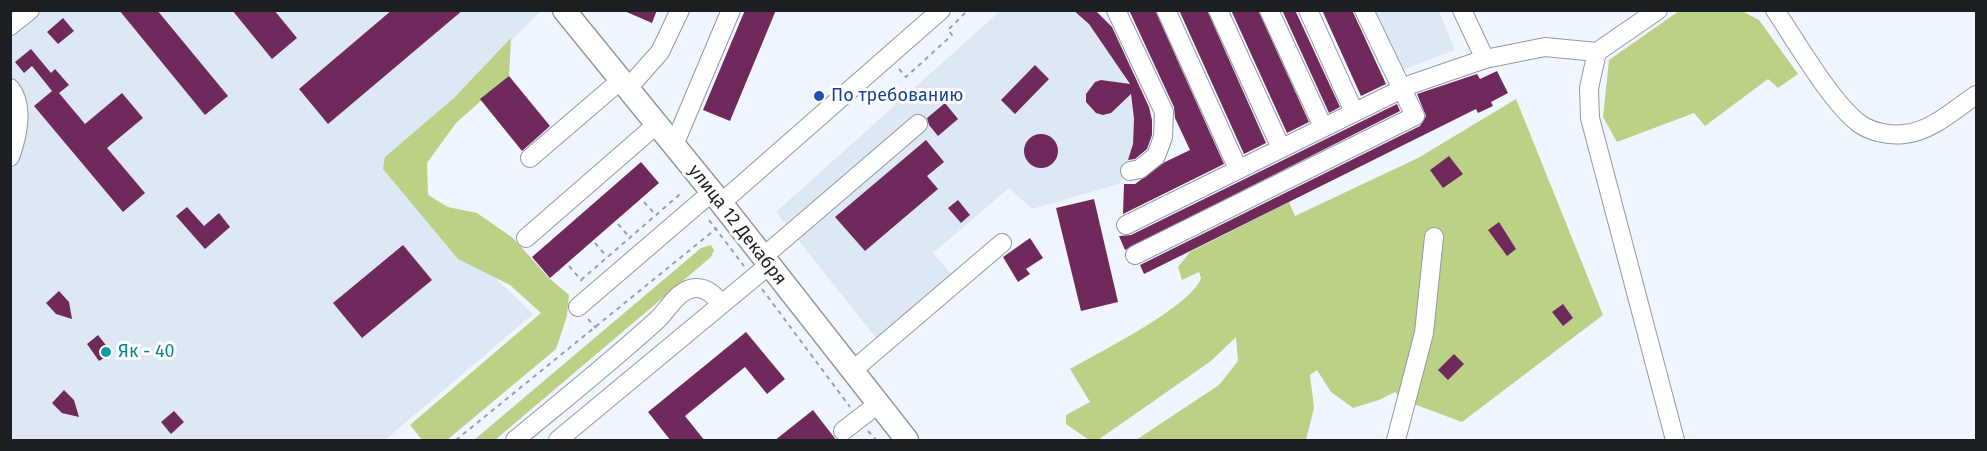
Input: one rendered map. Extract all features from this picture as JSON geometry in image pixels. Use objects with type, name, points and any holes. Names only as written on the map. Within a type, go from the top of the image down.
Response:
[{"type":"main road","name":"улица 12 Декабря","points":[[564,10],[674,146],[711,209],[852,371],[907,441]]},
{"type":"street","points":[[10,26],[30,10]]},
{"type":"street","points":[[530,159],[624,84],[660,52],[681,10]]},
{"type":"street","points":[[674,146],[731,10]]},
{"type":"street","points":[[578,307],[668,230],[711,209],[941,10]]},
{"type":"street","points":[[1116,10],[1164,112],[1163,137],[1156,156],[1140,169],[1130,171]]},
{"type":"street","points":[[1166,10],[1238,169]]},
{"type":"street","points":[[1218,10],[1281,148]]},
{"type":"street","points":[[1269,10],[1323,128]]},
{"type":"street","points":[[1308,10],[1354,112]]},
{"type":"street","points":[[1135,255],[1415,116],[1364,10]]},
{"type":"street","points":[[1462,10],[1485,59]]},
{"type":"street","points":[[1126,225],[1401,89],[1485,59],[1545,47],[1597,52],[1658,10]]},
{"type":"street","points":[[1775,10],[1843,109],[1862,126],[1882,133],[1905,135],[1929,127],[1977,95]]},
{"type":"street","points":[[1597,52],[1589,87],[1590,118],[1675,441]]},
{"type":"street","points":[[10,88],[17,96],[18,136],[10,157]]},
{"type":"street","points":[[558,441],[722,304],[918,124]]},
{"type":"street","points":[[526,238],[656,125]]},
{"type":"street","points":[[1396,441],[1424,333],[1434,237]]},
{"type":"street","points":[[852,371],[1002,243]]},
{"type":"street","points":[[515,441],[659,319],[683,293],[693,288],[703,289],[713,294],[722,304]]},
{"type":"street","points":[[843,431],[878,404]]},
{"type":"path","points":[[897,66],[906,77],[952,35],[948,30],[968,10]]},
{"type":"path","points":[[581,280],[679,195],[711,209],[762,267],[859,419],[876,441]]},
{"type":"path","points":[[644,202],[668,230]]},
{"type":"path","points":[[456,441],[711,209]]},
{"type":"path","points":[[618,224],[642,252]]},
{"type":"path","points":[[595,243],[620,271]]},
{"type":"path","points":[[569,266],[593,294]]},
{"type":"shaded area","points":[[10,11],[541,11],[383,169],[533,314],[385,440],[11,440]]},
{"type":"shaded area","points":[[1000,11],[1073,11],[1089,24],[1123,74],[1129,89],[1134,119],[1133,144],[1128,162],[1119,184],[1032,209],[1009,188],[933,253],[952,275],[876,338],[776,212]]},
{"type":"shaded area","points":[[1372,11],[1439,11],[1455,50],[1400,71]]},
{"type":"green space","points":[[1679,11],[1742,11],[1759,20],[1798,74],[1778,88],[1768,79],[1705,126],[1694,113],[1617,142],[1603,117],[1609,60]]},
{"type":"green space","points":[[511,38],[509,76],[456,123],[427,163],[428,195],[448,207],[477,213],[513,238],[549,278],[569,295],[567,316],[556,349],[447,440],[422,440],[410,425],[541,313],[510,285],[458,259],[383,169],[385,157],[454,98]]},
{"type":"green space","points":[[1516,99],[1603,315],[1462,422],[1403,400],[1395,392],[1353,408],[1331,392],[1317,370],[1310,375],[1314,408],[1306,440],[1136,440],[1219,385],[1238,361],[1236,337],[1211,361],[1098,440],[1089,440],[1066,424],[1066,415],[1090,402],[1070,369],[1143,328],[1181,302],[1201,278],[1199,272],[1182,280],[1178,267],[1190,252],[1289,202],[1295,216],[1418,158]]},
{"type":"green space","points":[[711,245],[714,250],[711,257],[495,440],[474,440],[701,248]]},
{"type":"building","points":[[119,10],[157,10],[228,96],[205,115]]},
{"type":"building","points":[[232,10],[274,10],[297,38],[272,59]]},
{"type":"building","points":[[392,10],[463,10],[328,124],[299,89]]},
{"type":"building","points":[[622,10],[657,10],[652,23]]},
{"type":"building","points":[[745,10],[776,10],[730,121],[703,110]]},
{"type":"building","points":[[1073,10],[1095,10],[1112,27],[1149,107],[1152,135],[1147,149],[1135,159],[1128,160],[1133,144],[1134,119],[1131,94],[1111,113],[1103,115],[1096,113],[1086,102],[1086,94],[1095,82],[1101,80],[1130,84],[1089,24]]},
{"type":"building","points":[[1129,10],[1155,10],[1224,164],[1123,214],[1124,184],[1135,184],[1165,162],[1190,150],[1175,118],[1174,107]]},
{"type":"building","points":[[1179,10],[1207,10],[1266,143],[1244,154]]},
{"type":"building","points":[[1231,10],[1258,10],[1309,122],[1287,133]]},
{"type":"building","points":[[1282,10],[1295,10],[1340,107],[1329,113]]},
{"type":"building","points":[[1322,10],[1352,10],[1386,84],[1361,96]]},
{"type":"building","points":[[63,18],[74,31],[58,44],[47,32]]},
{"type":"building","points":[[31,49],[51,73],[55,69],[69,85],[59,93],[85,124],[122,93],[143,118],[107,148],[145,193],[123,212],[34,106],[52,91],[32,66],[24,73],[15,62]]},
{"type":"building","points":[[1035,65],[1049,79],[1015,114],[1001,100]]},
{"type":"building","points":[[1497,71],[1508,93],[1491,102],[1493,106],[1478,113],[1476,109],[1144,274],[1140,265],[1420,126],[1426,116],[1417,94],[1477,74],[1480,79]]},
{"type":"building","points":[[509,76],[550,126],[522,151],[480,99]]},
{"type":"building","points":[[945,103],[958,119],[938,136],[929,125],[927,118]]},
{"type":"building","points":[[1397,104],[1400,111],[1125,250],[1119,236],[1131,235]]},
{"type":"building","points":[[1041,134],[1053,139],[1058,151],[1053,163],[1041,168],[1029,163],[1024,151],[1029,139]]},
{"type":"building","points":[[926,140],[944,162],[927,176],[938,189],[865,251],[835,217]]},
{"type":"building","points":[[1449,156],[1463,174],[1443,188],[1430,170]]},
{"type":"building","points":[[641,162],[659,183],[550,278],[532,257]]},
{"type":"building","points":[[1094,199],[1118,302],[1081,311],[1056,208]]},
{"type":"building","points":[[958,200],[970,215],[961,223],[948,208]]},
{"type":"building","points":[[187,207],[204,226],[219,213],[230,227],[205,249],[176,216]]},
{"type":"building","points":[[1499,222],[1516,249],[1507,256],[1488,230]]},
{"type":"building","points":[[1030,238],[1043,258],[1026,269],[1030,274],[1018,282],[1003,257]]},
{"type":"building","points":[[403,245],[432,280],[362,338],[333,303]]},
{"type":"building","points":[[59,291],[69,302],[72,319],[56,314],[46,303]]},
{"type":"building","points":[[1563,304],[1573,318],[1563,326],[1552,312]]},
{"type":"building","points":[[746,332],[785,379],[767,394],[745,367],[685,416],[705,441],[671,441],[648,412]]},
{"type":"building","points":[[98,335],[112,353],[99,361],[87,344]]},
{"type":"building","points":[[1454,354],[1464,364],[1448,380],[1438,370]]},
{"type":"building","points":[[64,390],[74,400],[79,417],[62,413],[52,403]]},
{"type":"building","points":[[813,410],[837,441],[774,441]]},
{"type":"building","points":[[174,411],[184,422],[171,434],[161,422]]},
{"type":"place","name":"По требованию","points":[[819,96]]},
{"type":"place","name":"Як - 40","points":[[106,352]]}]
